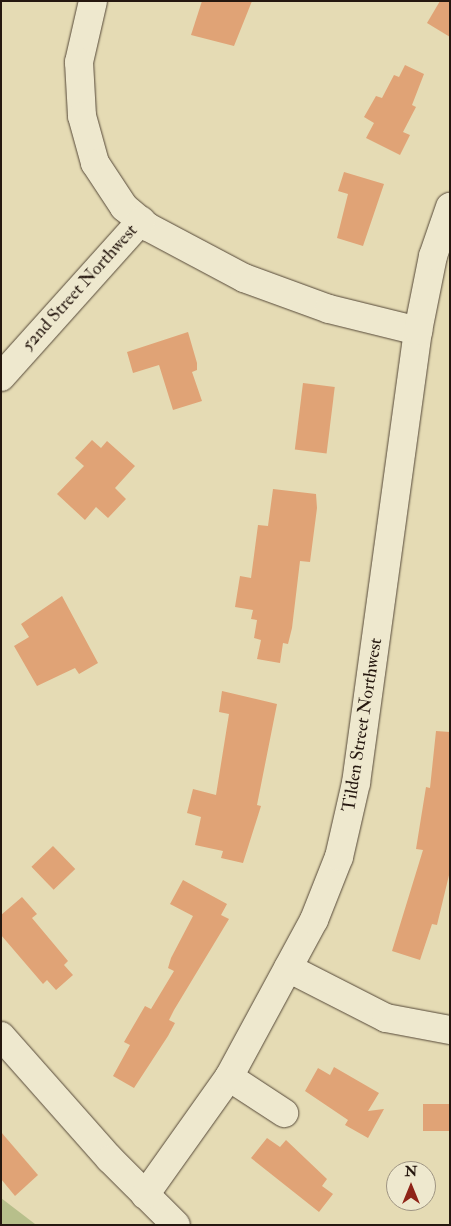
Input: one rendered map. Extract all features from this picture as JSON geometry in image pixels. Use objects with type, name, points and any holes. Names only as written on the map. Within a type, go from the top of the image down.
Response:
[{"type":"street","name":"52nd Street Northwest","points":[[1,377],[141,221],[105,182],[84,130],[79,62],[93,1]]},
{"type":"street","name":"Tilden Street Northwest","points":[[145,1195],[229,1077],[288,968],[334,873],[356,783],[418,331],[433,256],[450,207]]},
{"type":"street","points":[[141,221],[204,258],[286,295],[418,331]]},
{"type":"street","points":[[288,968],[386,1018],[450,1030]]},
{"type":"street","points":[[1,1036],[145,1195],[176,1225]]},
{"type":"street","points":[[229,1077],[284,1113]]},
{"type":"green space","points":[[1,1198],[35,1224],[35,1225],[1,1225]]},
{"type":"building","points":[[202,1],[252,1],[234,46],[191,35]]},
{"type":"building","points":[[440,1],[450,1],[450,37],[427,23]]},
{"type":"building","points":[[405,65],[424,74],[412,105],[416,107],[403,132],[410,135],[400,155],[366,138],[374,123],[364,117],[376,96],[382,98],[394,75],[399,77]]},
{"type":"building","points":[[344,172],[384,184],[363,246],[337,238],[348,194],[338,191]]},
{"type":"building","points":[[188,332],[197,363],[197,370],[192,372],[202,401],[173,410],[159,365],[133,373],[127,352]]},
{"type":"building","points":[[303,383],[335,387],[327,453],[295,450]]},
{"type":"building","points":[[92,440],[101,448],[107,441],[135,466],[115,488],[126,499],[108,518],[96,507],[85,520],[57,494],[84,466],[75,458]]},
{"type":"building","points":[[273,489],[316,494],[317,508],[310,562],[300,561],[292,628],[288,644],[283,643],[280,663],[257,659],[261,640],[254,638],[257,620],[251,619],[253,610],[235,607],[240,576],[251,578],[258,525],[268,526]]},
{"type":"building","points":[[62,596],[98,663],[79,674],[75,668],[37,686],[14,646],[29,637],[21,624]]},
{"type":"building","points":[[222,691],[277,704],[257,805],[261,806],[243,863],[221,858],[223,851],[195,845],[201,817],[187,813],[193,789],[216,795],[229,714],[219,712]]},
{"type":"building","points":[[436,731],[450,732],[450,871],[437,925],[432,924],[420,960],[392,951],[423,850],[416,849],[426,787],[430,788]]},
{"type":"building","points":[[53,846],[75,869],[54,890],[31,867]]},
{"type":"building","points":[[183,880],[227,904],[221,915],[229,919],[174,1010],[169,1020],[175,1023],[168,1036],[134,1088],[113,1076],[130,1045],[124,1042],[145,1006],[151,1009],[174,971],[168,968],[171,958],[193,916],[170,904]]},
{"type":"building","points":[[22,897],[37,914],[32,918],[68,961],[64,965],[73,975],[56,990],[47,980],[43,984],[1,935],[1,915]]},
{"type":"building","points":[[334,1067],[379,1093],[368,1111],[384,1109],[368,1138],[345,1125],[348,1120],[305,1091],[318,1068],[330,1075]]},
{"type":"building","points":[[423,1104],[450,1104],[450,1131],[423,1131]]},
{"type":"building","points":[[1,1132],[38,1175],[15,1196],[1,1179]]},
{"type":"building","points":[[267,1138],[280,1147],[286,1140],[327,1179],[322,1186],[333,1194],[319,1212],[251,1158]]}]
